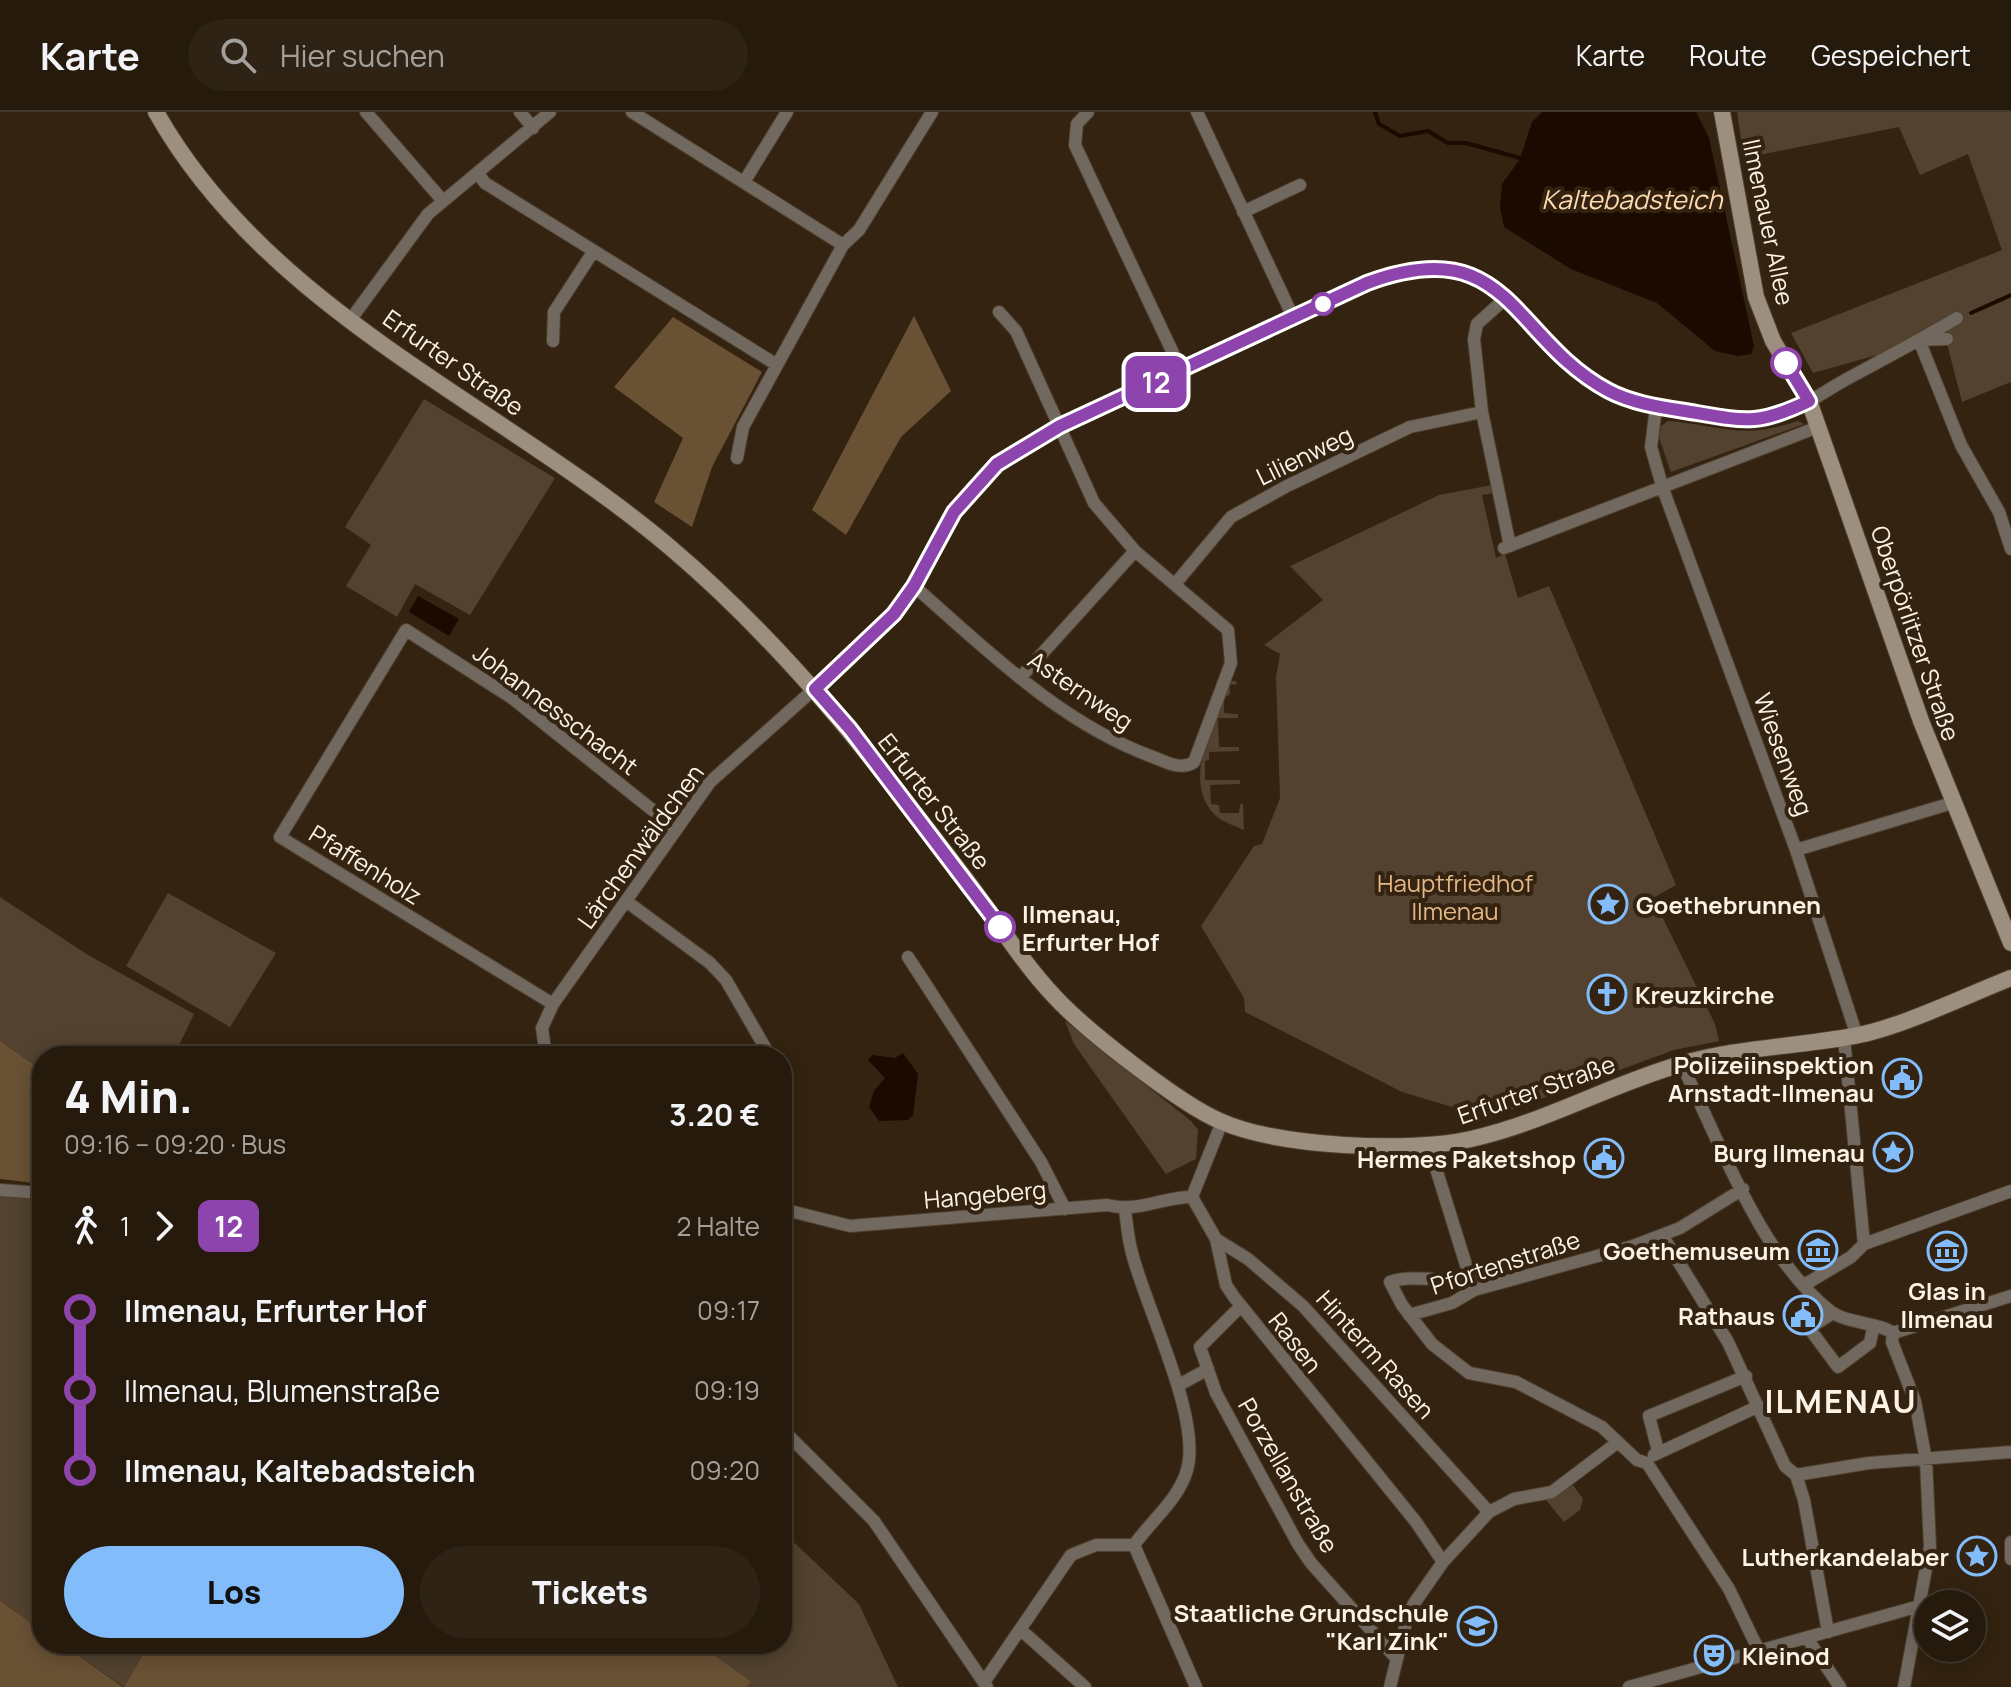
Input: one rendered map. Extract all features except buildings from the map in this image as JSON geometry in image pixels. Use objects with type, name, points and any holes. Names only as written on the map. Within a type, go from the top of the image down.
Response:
[{"type":"main road","name":"Erfurter Straße","points":[[156,112],[194,172],[241,223],[351,319],[649,531],[733,605],[850,729],[1059,1003],[1174,1093],[1222,1122],[1273,1135],[1334,1143],[1429,1146],[1472,1139],[1528,1123],[1681,1063],[1787,1043],[1850,1037],[2011,978]]},
{"type":"main road","name":"Ilmenauer Allee","points":[[1722,112],[1756,297],[1773,341]]},
{"type":"main road","name":"Oberpörlitzer Straße","points":[[1773,341],[1809,401],[1952,803],[2011,943]]},
{"type":"street","points":[[366,112],[443,201]]},
{"type":"street","points":[[520,112],[533,128]]},
{"type":"street","points":[[351,319],[413,230],[550,112]]},
{"type":"street","points":[[744,182],[787,112]]},
{"type":"street","points":[[737,458],[743,427],[843,245],[859,230],[932,112]]},
{"type":"street","points":[[1088,112],[1077,124],[1075,145],[1181,370]]},
{"type":"street","points":[[1197,112],[1293,317]]},
{"type":"street","points":[[639,114],[843,245]]},
{"type":"street","points":[[478,174],[485,183],[593,252],[777,365]]},
{"type":"street","points":[[1243,212],[1300,185]]},
{"type":"street","points":[[553,341],[554,312],[593,252]]},
{"type":"street","name":"Lärchenwäldchen","points":[[545,1046],[542,1028],[553,1004],[710,782],[868,641],[914,586],[935,543],[973,487],[1022,446],[1060,426],[1367,283],[1420,269],[1469,275],[1507,297],[1588,376],[1609,391],[1656,407],[1757,421],[1809,401],[1957,318]]},
{"type":"street","points":[[1507,297],[1477,324],[1474,332],[1482,412],[1507,547],[1818,427]]},
{"type":"street","points":[[999,312],[1016,331],[1094,503],[1135,551],[1175,584]]},
{"type":"street","points":[[1947,339],[1919,340],[1961,445],[1999,512],[2011,549]]},
{"type":"street","name":"Wiesenweg","points":[[1656,407],[1651,447],[1663,489],[1796,850],[1850,1037],[1864,1244]]},
{"type":"street","name":"Lilienweg","points":[[1175,584],[1231,517],[1287,486],[1410,427],[1482,412]]},
{"type":"street","points":[[1020,678],[1135,551]]},
{"type":"street","name":"Asternweg","points":[[914,586],[1020,678],[1117,744],[1176,765],[1189,766],[1197,755],[1231,663],[1228,630],[1175,584]]},
{"type":"street","name":"Johannesschacht","points":[[406,630],[512,698],[675,828]]},
{"type":"street","name":"Pfaffenholz","points":[[406,630],[280,837],[553,1004]]},
{"type":"street","points":[[1796,850],[1952,803]]},
{"type":"street","points":[[626,901],[710,963],[726,980],[764,1046]]},
{"type":"street","points":[[908,957],[1041,1162],[1065,1209]]},
{"type":"street","points":[[1681,1063],[1743,1189],[1782,1259],[1833,1313],[1873,1328],[1887,1328],[1893,1333]]},
{"type":"street","points":[[1192,1197],[1222,1122]]},
{"type":"street","points":[[1429,1146],[1474,1290]]},
{"type":"street","name":"Pfortenstraße","points":[[1409,1315],[1452,1303],[1474,1290],[1630,1247],[1662,1235],[1680,1228],[1743,1189]]},
{"type":"street","points":[[0,1190],[32,1192]]},
{"type":"street","points":[[1804,1285],[1851,1257],[1864,1244],[2011,1191]]},
{"type":"street","name":"Hangeberg","points":[[792,1212],[850,1226],[1107,1205],[1125,1210],[1175,1197],[1192,1197]]},
{"type":"street","name":"Rasen","points":[[1192,1197],[1216,1239],[1226,1285],[1416,1522],[1443,1562]]},
{"type":"street","points":[[1125,1210],[1131,1252],[1179,1385],[1190,1450],[1181,1486],[1134,1545]]},
{"type":"street","points":[[1662,1235],[1712,1312],[1746,1376],[1785,1466],[1796,1475],[1804,1500],[1828,1632]]},
{"type":"street","name":"Hinterm Rasen","points":[[1216,1239],[1264,1271],[1303,1306],[1489,1512]]},
{"type":"street","name":"Pfortenstraße","points":[[1468,1275],[1456,1280],[1403,1278],[1390,1282],[1409,1315],[1432,1344],[1469,1373],[1516,1382],[1602,1427],[1637,1460],[1647,1463]]},
{"type":"street","points":[[1893,1333],[2011,1296]]},
{"type":"street","name":"Porzellanstraße","points":[[1241,1306],[1200,1347],[1216,1393],[1298,1544],[1311,1563],[1396,1658]]},
{"type":"street","points":[[1833,1313],[1809,1328],[1838,1367],[1870,1343],[1873,1328]]},
{"type":"street","points":[[1893,1333],[1892,1342],[1915,1401],[1926,1460],[1930,1547],[1920,1590]]},
{"type":"street","points":[[1179,1385],[1208,1369]]},
{"type":"street","points":[[1658,1451],[1649,1416],[1746,1376]]},
{"type":"street","points":[[1759,1406],[1658,1451],[1647,1463],[1729,1589],[1759,1651]]},
{"type":"street","points":[[792,1439],[874,1521],[986,1684],[1071,1555],[1096,1545],[1134,1545]]},
{"type":"street","points":[[1390,1687],[1408,1614],[1443,1562],[1489,1512],[1514,1499],[1552,1492],[1618,1442]]},
{"type":"street","points":[[1796,1475],[1869,1463],[2011,1452]]},
{"type":"street","points":[[2011,1542],[2011,1559]]},
{"type":"street","points":[[1134,1545],[1196,1687]]},
{"type":"street","points":[[1629,1687],[1914,1608]]},
{"type":"street","points":[[1904,1687],[1914,1620]]},
{"type":"street","points":[[1021,1630],[1085,1687]]},
{"type":"street","points":[[1807,1638],[1840,1687]]},
{"type":"green space","points":[[1737,112],[2011,112],[2011,382],[1962,402],[1945,336],[1813,373],[1791,333],[2002,250],[1968,154],[1920,175],[1899,127],[1744,158]]},
{"type":"green space","points":[[424,399],[555,478],[470,615],[415,584],[397,617],[346,586],[371,545],[345,527]]},
{"type":"green space","points":[[1668,421],[1746,431],[1798,421],[1804,424],[1671,472],[1659,438],[1661,426]]},
{"type":"green space","name":"Hauptfriedhof Ilmenau","points":[[1492,485],[1494,493],[1482,495],[1496,558],[1505,554],[1518,598],[1549,586],[1676,885],[1653,898],[1715,1024],[1719,1041],[1674,1050],[1489,1118],[1402,1092],[1245,1012],[1244,998],[1201,926],[1254,846],[1262,844],[1280,798],[1276,677],[1280,654],[1264,645],[1323,600],[1290,566],[1439,495]]},
{"type":"green space","points":[[1229,681],[1236,681],[1237,684],[1230,685],[1230,694],[1224,698],[1224,713],[1238,714],[1238,718],[1218,718],[1219,747],[1239,747],[1239,751],[1209,752],[1209,760],[1205,761],[1205,780],[1240,780],[1240,784],[1210,785],[1211,804],[1219,805],[1220,813],[1239,813],[1240,804],[1243,804],[1244,830],[1216,816],[1205,802],[1201,786],[1200,768],[1204,750]]},
{"type":"green space","points":[[168,893],[276,953],[230,1027],[126,966]]},
{"type":"green space","points":[[0,897],[88,955],[194,1014],[179,1046],[32,1046],[32,1063],[0,1041]]},
{"type":"green space","points":[[1065,1021],[1191,1121],[1198,1130],[1196,1159],[1166,1174],[1074,1044]]},
{"type":"green space","points":[[0,1196],[32,1199],[32,1623],[0,1601]]},
{"type":"green space","points":[[1573,1485],[1583,1499],[1580,1510],[1564,1522],[1546,1500]]},
{"type":"green space","points":[[792,1540],[859,1604],[898,1687],[746,1687],[752,1682],[713,1654],[792,1654]]},
{"type":"green space","points":[[76,1654],[143,1654],[124,1687]]},
{"type":"shaded area","points":[[914,316],[951,391],[901,437],[846,535],[812,510]]},
{"type":"shaded area","points":[[673,317],[762,372],[712,467],[692,527],[654,502],[683,438],[614,387]]},
{"type":"shaded area","points":[[0,1041],[32,1063],[32,1183],[0,1179]]},
{"type":"shaded area","points":[[0,1601],[32,1623],[32,1654],[76,1654],[123,1687],[0,1687]]},
{"type":"shaded area","points":[[143,1654],[713,1654],[752,1682],[746,1687],[124,1687]]},
{"type":"water","name":"Kaltebadsteich","points":[[1542,112],[1696,112],[1709,138],[1754,346],[1751,354],[1738,356],[1715,351],[1657,303],[1571,269],[1504,227],[1500,207],[1502,184],[1520,159],[1532,122]]},
{"type":"water","points":[[418,596],[459,619],[449,636],[409,612]]},
{"type":"water","points":[[903,1053],[918,1074],[913,1115],[908,1120],[879,1121],[869,1107],[874,1091],[885,1078],[868,1060],[872,1055],[895,1058]]},
{"type":"waterway","points":[[1375,112],[1379,124],[1400,136],[1428,131],[1448,143],[1466,143],[1520,158]]},
{"type":"waterway","points":[[1971,313],[2011,295]]},
{"type":"bus line","name":"12","points":[[1000,927],[850,729],[815,689],[894,614],[914,586],[954,512],[973,487],[1022,446],[1367,283],[1394,273],[1420,269],[1445,269],[1490,284],[1507,297],[1565,358],[1588,376],[1609,391],[1656,407],[1740,420],[1757,421],[1771,417],[1809,401],[1786,363]]},
{"type":"place","name":"Goethebrunnen","points":[[1608,904]]},
{"type":"place","name":"Ilmenau, Erfurter Hof","points":[[1000,927]]},
{"type":"place","name":"Kreuzkirche","points":[[1607,994]]},
{"type":"place","name":"Polizeiinspektion Arnstadt-Ilmenau","points":[[1902,1078]]},
{"type":"place","name":"Burg Ilmenau","points":[[1893,1152]]},
{"type":"place","name":"Hermes Paketshop","points":[[1604,1158]]},
{"type":"place","name":"Goethemuseum","points":[[1818,1250]]},
{"type":"place","name":"Glas in Ilmenau","points":[[1947,1251]]},
{"type":"place","name":"Rathaus","points":[[1803,1315]]},
{"type":"place","name":"Lutherkandelaber","points":[[1977,1556]]},
{"type":"place","name":"Staatliche Grundschule \"Karl Zink\"","points":[[1477,1626]]},
{"type":"place","name":"Kleinod","points":[[1714,1655]]},
{"type":"district","name":"ILMENAU","points":[[1841,1401]]}]
